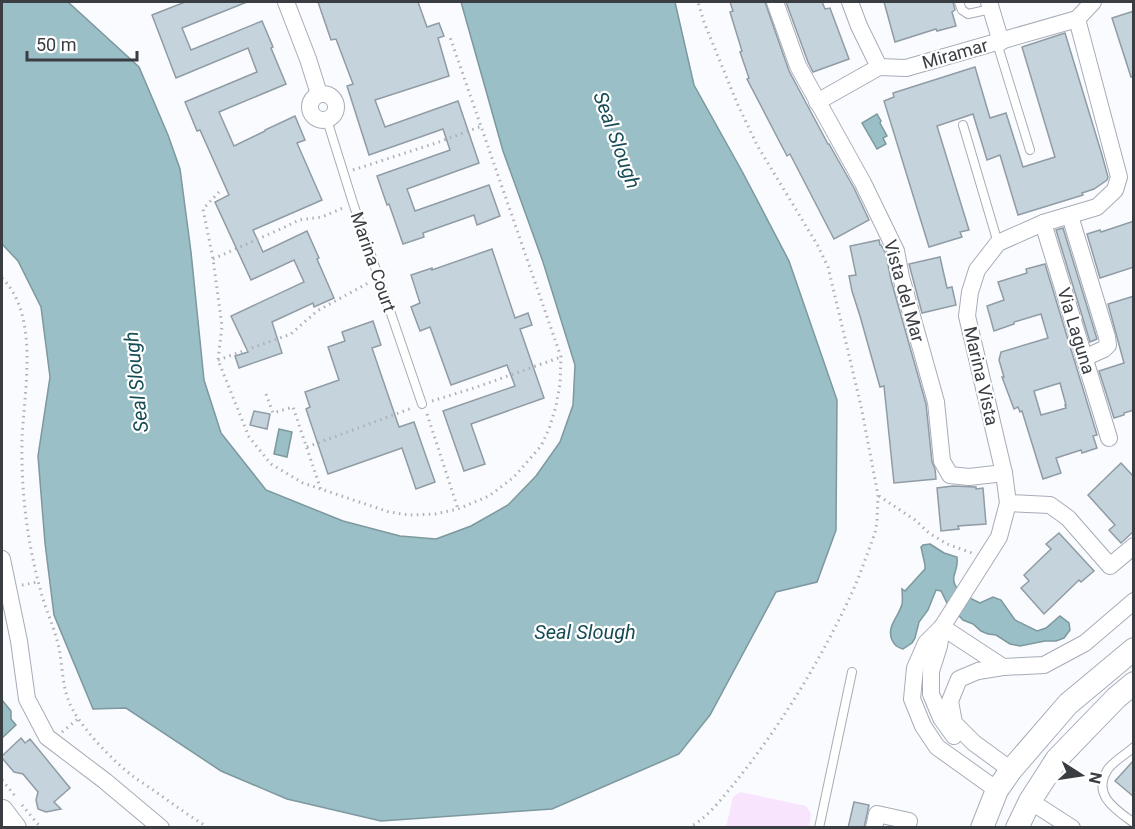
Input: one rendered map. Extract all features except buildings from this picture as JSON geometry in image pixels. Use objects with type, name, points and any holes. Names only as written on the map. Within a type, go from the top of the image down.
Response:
[{"type":"main road","points":[[982,828],[997,790],[1011,770],[1068,704],[1134,649]]},
{"type":"main road","points":[[1017,828],[1030,801],[1057,759],[1116,698],[1134,683]]},
{"type":"main road","points":[[2,811],[15,828]]},
{"type":"street","points":[[286,2],[320,94],[327,95],[334,100],[336,107],[333,115],[327,120]]},
{"type":"street","name":"Vista del Mar","points":[[776,2],[798,66],[863,183],[896,251],[901,277],[936,402],[942,461],[950,475],[969,477],[1004,473]]},
{"type":"street","points":[[817,102],[879,67],[850,2]]},
{"type":"street","name":"Miramar","points":[[879,67],[906,68],[1077,19],[1093,2]]},
{"type":"street","points":[[990,5],[999,42]]},
{"type":"street","name":"Marina Vista","points":[[997,790],[937,747],[923,726],[912,699],[915,668],[926,643],[946,621],[999,537],[1008,503],[1004,473],[967,316],[970,292],[977,270],[998,243],[1043,223],[1097,207],[1115,190],[1119,177],[1077,19]]},
{"type":"street","points":[[1070,216],[1108,345],[1104,350],[1084,358]]},
{"type":"street","name":"Via Laguna","points":[[1043,223],[1109,438]]},
{"type":"street","points":[[1008,503],[1050,505],[1068,518],[1110,566],[1134,546]]},
{"type":"street","points":[[2,559],[19,641],[27,699],[46,737],[105,781],[161,828]]},
{"type":"street","points":[[1011,770],[974,743],[954,723],[950,700],[959,679],[978,671],[1044,665],[1085,643],[1134,601]]},
{"type":"street","points":[[946,621],[1003,667]]},
{"type":"street","name":"Marina Vista","points":[[946,621],[931,671],[931,694],[941,718],[954,737],[974,743]]},
{"type":"street","points":[[1030,801],[1072,828]]},
{"type":"street","points":[[874,828],[877,814],[909,821],[907,828]]},
{"type":"lane","points":[[959,2],[962,10],[968,14],[990,5]]},
{"type":"lane","points":[[999,42],[1030,150]]},
{"type":"lane","name":"Marina Court","points":[[327,120],[422,404]]},
{"type":"lane","points":[[963,125],[998,243]]},
{"type":"lane","points":[[819,828],[852,672]]},
{"type":"lane","points":[[1134,747],[1108,768],[1103,788],[1105,798],[1134,823]]},
{"type":"path","points":[[688,828],[717,804],[750,763],[782,718],[828,640],[851,595],[875,533],[878,495],[861,406],[828,267],[818,246],[757,145],[737,103],[698,2]]},
{"type":"path","points":[[219,192],[203,209],[213,259],[222,326],[218,360],[249,437],[271,464],[303,483],[321,490],[389,512],[409,515],[458,509],[489,496],[514,477],[541,446],[549,429],[561,384],[561,357],[450,37]]},
{"type":"path","points":[[343,173],[482,126]]},
{"type":"path","points":[[213,259],[299,220],[322,217],[353,203]]},
{"type":"path","points":[[218,360],[291,334],[317,311],[379,277]]},
{"type":"path","points":[[2,278],[17,300],[24,325],[27,369],[24,403],[23,499],[30,550],[59,648],[66,696],[79,719],[105,750],[133,776],[209,828]]},
{"type":"path","points":[[266,394],[273,413],[293,407],[321,490]]},
{"type":"path","points":[[422,404],[458,509]]},
{"type":"path","points":[[878,495],[947,544],[978,556]]},
{"type":"path","points":[[68,728],[79,719]]},
{"type":"shaded area","points":[[740,792],[806,806],[811,814],[809,827],[726,827],[733,797]]},
{"type":"water","name":"Seal Slough","points":[[2,2],[68,2],[139,67],[180,169],[204,380],[221,433],[266,490],[343,521],[400,536],[436,539],[471,526],[508,505],[536,476],[560,442],[573,405],[575,365],[543,262],[503,151],[461,2],[675,2],[694,85],[789,261],[837,400],[836,530],[817,582],[776,592],[710,715],[679,754],[552,809],[381,821],[287,799],[221,771],[126,708],[93,709],[54,615],[38,456],[50,377],[41,307],[18,261],[2,244]]},
{"type":"water","points":[[877,114],[887,136],[883,138],[886,144],[877,149],[862,123]]},
{"type":"water","points":[[279,429],[292,432],[287,457],[274,454]]},
{"type":"water","points":[[930,544],[944,553],[957,557],[955,586],[967,596],[980,603],[993,597],[1001,600],[1015,620],[1037,631],[1046,628],[1060,616],[1069,623],[1070,630],[1064,638],[1056,641],[1020,646],[1010,644],[963,620],[947,603],[941,591],[936,590],[928,610],[919,622],[912,643],[903,649],[898,647],[892,640],[891,630],[902,604],[902,589],[905,591],[925,569],[921,547]]},
{"type":"water","points":[[2,700],[11,711],[11,719],[16,725],[2,738]]}]
